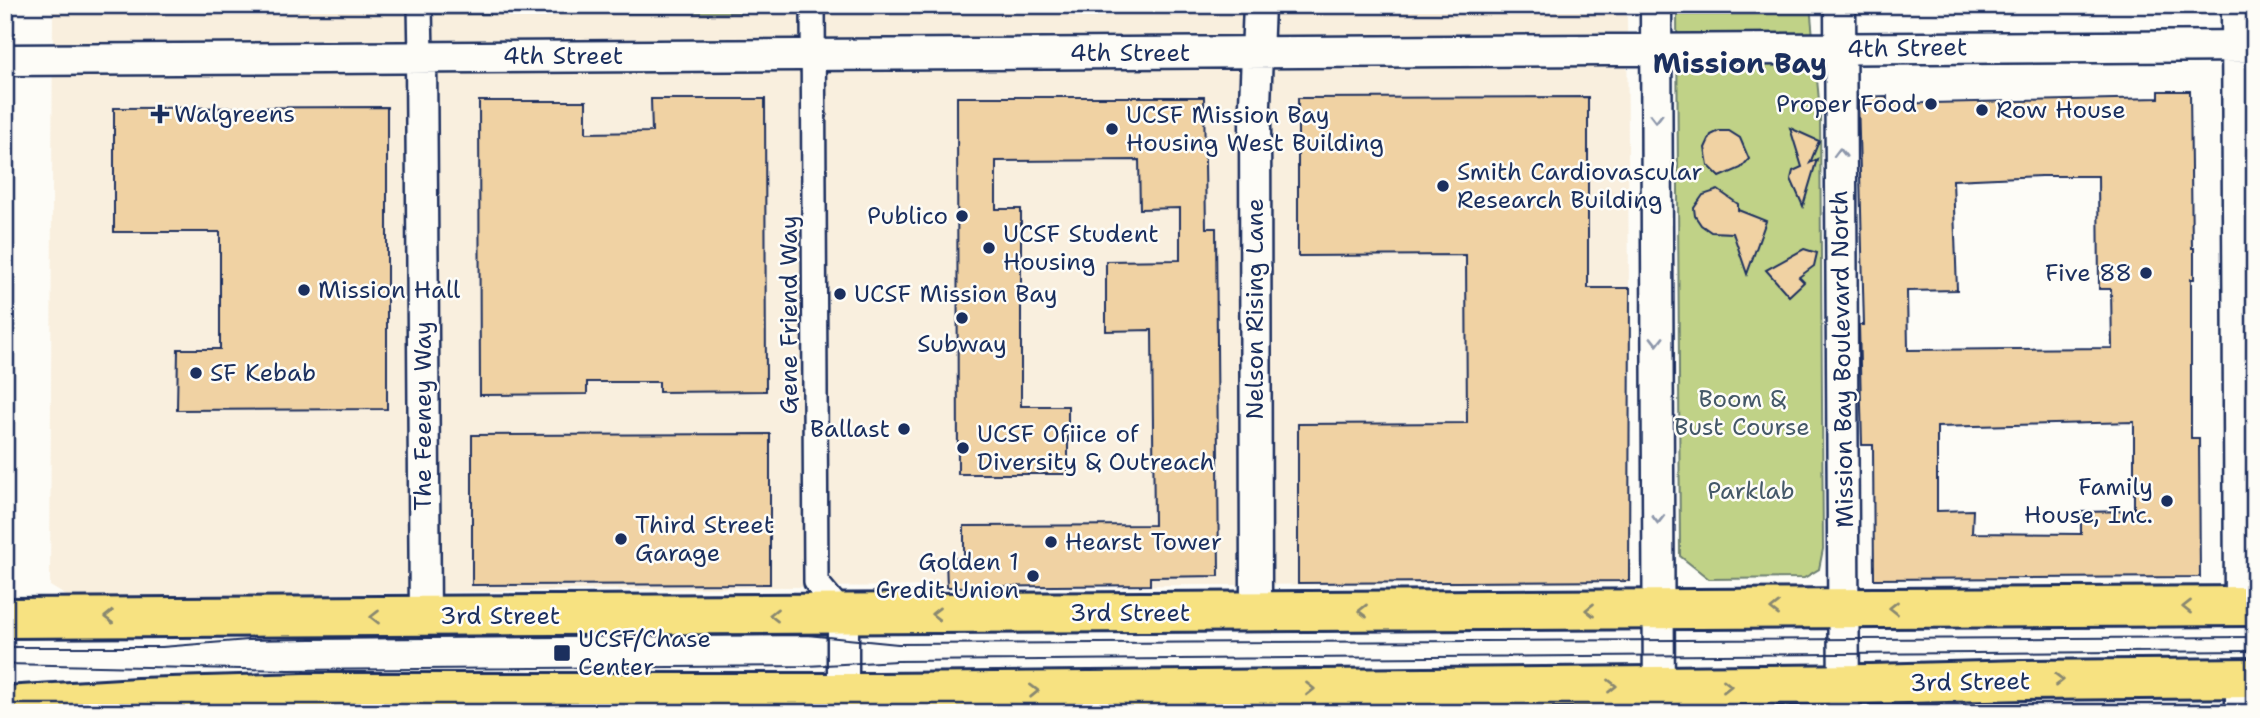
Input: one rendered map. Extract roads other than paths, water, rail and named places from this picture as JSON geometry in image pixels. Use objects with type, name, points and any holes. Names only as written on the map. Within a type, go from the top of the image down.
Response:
[{"type":"main road","name":"3rd Street","points":[[5,618],[2248,606]]},
{"type":"main road","name":"3rd Street","points":[[5,706],[150,697],[296,693],[843,702],[877,693],[1265,701],[1844,699],[2024,680],[2246,690]]},
{"type":"street","name":"The Feeney Way","points":[[420,5],[425,617]]},
{"type":"street","name":"Gene Friend Way","points":[[813,5],[816,582],[843,614]]},
{"type":"street","name":"Nelson Rising Lane","points":[[1256,612],[1256,52],[1259,5]]},
{"type":"street","points":[[1656,5],[1659,699]]},
{"type":"street","name":"Mission Bay Boulevard North","points":[[1840,5],[1844,699]]},
{"type":"street","points":[[2237,5],[2246,46],[2248,606]]},
{"type":"street","name":"4th Street","points":[[5,60],[2246,46]]},
{"type":"street","points":[[843,614],[843,702]]},
{"type":"tram line","points":[[5,647],[162,647],[248,640],[311,639],[807,635],[898,644],[2255,637]]},
{"type":"tram line","points":[[5,664],[288,670],[807,666],[897,661],[2255,651]]},
{"type":"place","name":"Proper Food","points":[[1931,104]]},
{"type":"place","name":"Row House","points":[[1982,110]]},
{"type":"place","name":"Walgreens","points":[[160,114]]},
{"type":"place","name":"UCSF Mission Bay Housing West Building","points":[[1112,129]]},
{"type":"place","name":"Smith Cardiovascular Research Building","points":[[1443,186]]},
{"type":"place","name":"Publico","points":[[962,216]]},
{"type":"place","name":"UCSF Student Housing","points":[[989,248]]},
{"type":"place","name":"Five 88","points":[[2146,273]]},
{"type":"place","name":"Mission Hall","points":[[304,290]]},
{"type":"place","name":"UCSF Mission Bay","points":[[840,294]]},
{"type":"place","name":"Subway","points":[[962,318]]},
{"type":"place","name":"SF Kebab","points":[[196,373]]},
{"type":"place","name":"Ballast","points":[[904,429]]},
{"type":"place","name":"UCSF Ofiice of Diversity & Outreach","points":[[963,448]]},
{"type":"place","name":"Family House, Inc.","points":[[2167,501]]},
{"type":"place","name":"Third Street Garage","points":[[621,539]]},
{"type":"place","name":"Hearst Tower","points":[[1051,542]]},
{"type":"place","name":"Golden 1 Credit Union","points":[[1033,576]]},
{"type":"place","name":"UCSF/Chase Center","points":[[562,653]]},
{"type":"district","name":"Mission Bay","points":[[1740,63]]},
{"type":"park label","name":"Boom & Bust Course","points":[[1742,413]]},
{"type":"park label","name":"Parklab","points":[[1751,491]]}]
